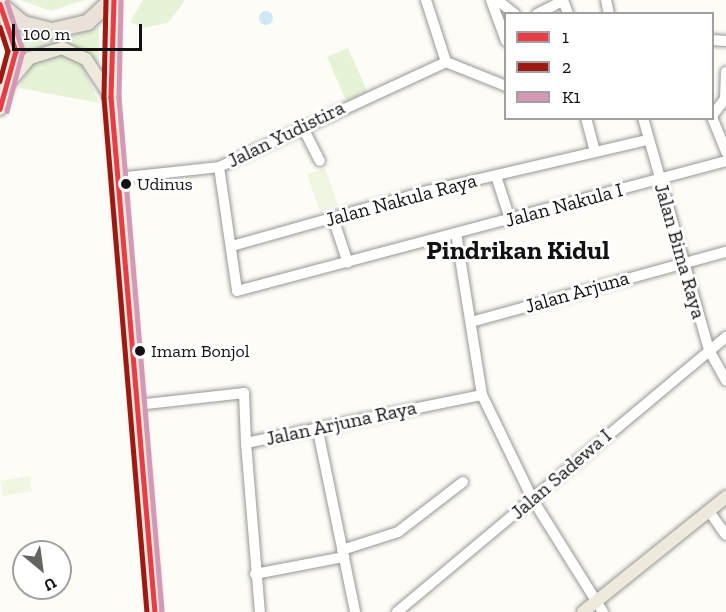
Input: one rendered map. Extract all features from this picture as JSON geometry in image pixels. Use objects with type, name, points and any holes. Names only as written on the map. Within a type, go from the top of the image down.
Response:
[{"type":"highway","points":[[0,5],[24,23],[52,30],[87,22],[112,0]]},
{"type":"main road","points":[[112,0],[111,97],[155,612]]},
{"type":"main road","points":[[0,5],[16,51],[0,109]]},
{"type":"main road","points":[[9,83],[30,58],[62,48],[86,59],[111,97]]},
{"type":"main road","points":[[583,612],[601,607],[726,497]]},
{"type":"street","points":[[426,0],[446,62],[504,85]]},
{"type":"street","points":[[491,0],[504,36]]},
{"type":"street","points":[[497,0],[512,12]]},
{"type":"street","points":[[541,12],[563,0]]},
{"type":"street","name":"Jalan Yudistira","points":[[118,178],[219,167],[302,126],[446,62]]},
{"type":"street","points":[[714,114],[724,102],[726,72]]},
{"type":"street","points":[[587,120],[595,152]]},
{"type":"street","name":"Jalan Bima Raya","points":[[643,120],[682,263],[709,350],[726,381]]},
{"type":"street","points":[[713,120],[726,152]]},
{"type":"street","points":[[302,126],[320,160]]},
{"type":"street","name":"Jalan Nakula Raya","points":[[232,246],[496,176],[648,140]]},
{"type":"street","name":"Jalan Nakula I","points":[[232,246],[237,291],[726,161]]},
{"type":"street","points":[[219,167],[232,246]]},
{"type":"street","points":[[496,176],[510,219]]},
{"type":"street","points":[[333,218],[348,263]]},
{"type":"street","points":[[456,233],[482,395],[532,500],[601,607]]},
{"type":"street","name":"Jalan Arjuna","points":[[471,322],[726,252]]},
{"type":"street","name":"Jalan Sadewa I","points":[[397,612],[726,337]]},
{"type":"street","name":"Jalan Arjuna Raya","points":[[137,405],[244,393],[246,443],[318,431],[482,395]]},
{"type":"street","points":[[318,431],[355,612]]},
{"type":"street","points":[[246,443],[255,574],[260,612]]},
{"type":"street","points":[[255,574],[343,553],[398,532],[463,482]]},
{"type":"street","points":[[709,511],[726,535]]},
{"type":"green space","points":[[20,0],[85,0],[51,11]]},
{"type":"green space","points":[[143,0],[185,0],[169,22],[144,28],[130,22]]},
{"type":"green space","points":[[99,27],[99,65],[61,43],[26,56],[16,31],[61,40]]},
{"type":"green space","points":[[348,48],[369,96],[348,105],[327,57]]},
{"type":"green space","points":[[55,52],[80,60],[99,103],[19,88],[32,64]]},
{"type":"green space","points":[[325,168],[338,205],[320,211],[307,175]]},
{"type":"green space","points":[[30,476],[32,491],[3,496],[0,481]]},
{"type":"water","points":[[263,11],[269,11],[273,18],[269,25],[263,25],[259,21],[259,15]]},
{"type":"transit line","name":"2","points":[[106,0],[104,98],[147,612]]},
{"type":"transit line","name":"1","points":[[114,0],[111,97],[155,612]]},
{"type":"transit line","name":"K1","points":[[121,0],[119,97],[162,611]]},
{"type":"transit line","name":"K1","points":[[7,2],[23,51],[7,111]]},
{"type":"transit line","name":"1","points":[[0,4],[16,51],[0,109]]},
{"type":"transit line","name":"2","points":[[0,27],[8,51],[0,81]]},
{"type":"place","name":"Udinus","points":[[126,184]]},
{"type":"place","name":"Imam Bonjol","points":[[140,351]]},
{"type":"district","name":"Pindrikan Kidul","points":[[518,251]]}]
